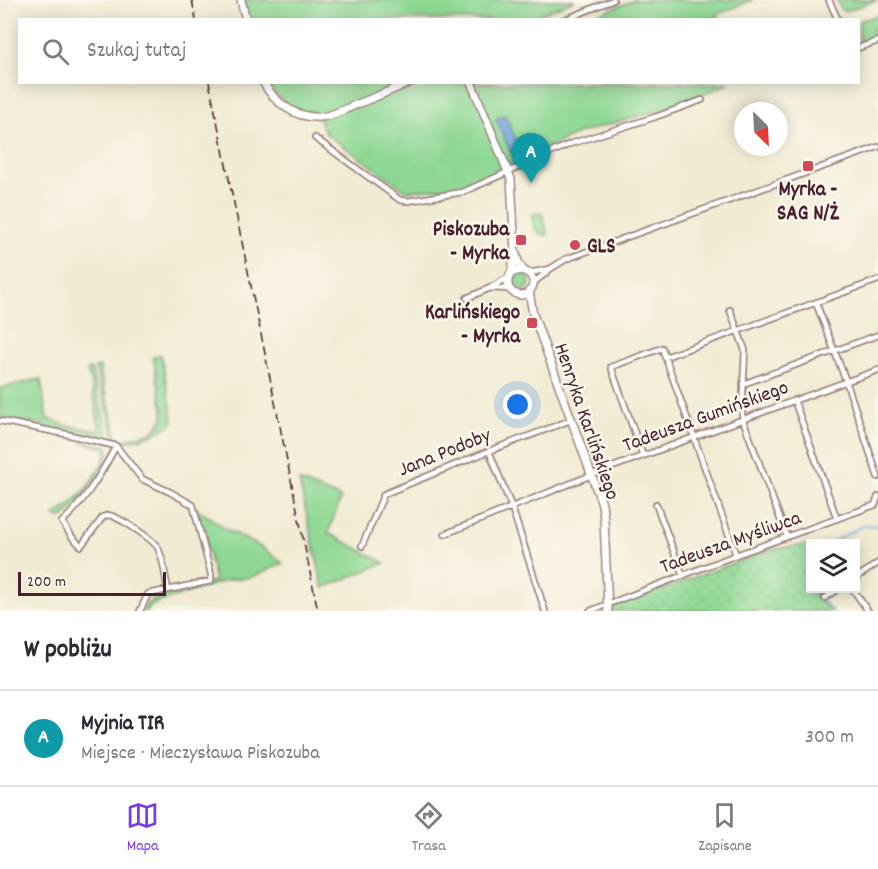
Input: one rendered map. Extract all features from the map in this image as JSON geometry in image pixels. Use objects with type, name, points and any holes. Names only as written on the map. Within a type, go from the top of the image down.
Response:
[{"type":"street","points":[[241,0],[246,18]]},
{"type":"street","points":[[569,18],[613,0]]},
{"type":"street","points":[[830,0],[837,18]]},
{"type":"street","points":[[860,47],[878,41]]},
{"type":"street","points":[[264,84],[270,94],[283,106],[303,115],[319,117],[335,113],[406,84]]},
{"type":"street","points":[[472,84],[512,183],[515,251],[508,285],[514,294],[519,295],[529,291],[533,283],[566,259],[878,147]]},
{"type":"street","points":[[315,138],[403,201],[463,192],[570,144],[702,100]]},
{"type":"street","points":[[515,251],[526,272],[532,277],[533,283]]},
{"type":"street","points":[[467,298],[490,288],[517,270],[535,272],[550,269]]},
{"type":"street","points":[[665,357],[878,280]]},
{"type":"street","points":[[490,288],[509,289]]},
{"type":"street","name":"Henryka Karlińskiego","points":[[529,291],[533,315]]},
{"type":"street","name":"Henryka Karlińskiego","points":[[519,295],[524,299],[533,315],[603,511],[608,607]]},
{"type":"street","points":[[816,303],[846,381],[878,477]]},
{"type":"street","points":[[730,310],[746,357],[743,420],[787,537]]},
{"type":"street","points":[[743,384],[878,335]]},
{"type":"street","points":[[643,456],[611,367],[662,348],[736,555]]},
{"type":"street","name":"Tadeusza Gumińskiego","points":[[445,534],[591,475],[878,370]]},
{"type":"street","points":[[794,399],[837,519]]},
{"type":"street","name":"Jana Podoby","points":[[362,546],[384,494],[571,420]]},
{"type":"street","points":[[0,421],[116,446],[142,478],[193,505],[211,581],[148,594],[140,611]]},
{"type":"street","points":[[116,446],[96,482],[74,511],[62,522],[81,546],[103,518],[108,515],[118,518],[157,546],[168,590]]},
{"type":"street","points":[[489,451],[512,508],[545,611]]},
{"type":"street","name":"Tadeusza Myśliwca","points":[[590,611],[608,607],[736,555],[874,505],[878,497]]},
{"type":"street","points":[[656,504],[683,576]]},
{"type":"street","points":[[860,575],[878,563]]},
{"type":"street","points":[[825,598],[832,593]]},
{"type":"street","points":[[855,593],[868,611]]},
{"type":"green space","points":[[243,0],[575,0],[532,18],[248,18]]},
{"type":"green space","points":[[634,0],[753,0],[718,14],[719,18],[589,18]]},
{"type":"green space","points":[[837,0],[878,0],[846,11],[841,10]]},
{"type":"green space","points":[[878,15],[878,27],[871,30],[874,37],[860,41],[860,21]]},
{"type":"green space","points":[[268,84],[727,84],[682,104],[579,133],[465,186],[407,191],[326,134],[315,112],[293,107],[276,95]]},
{"type":"green space","points":[[542,213],[548,235],[540,234],[533,223],[531,215]]},
{"type":"green space","points":[[521,273],[527,276],[530,282],[527,288],[521,291],[515,288],[512,282],[515,276]]},
{"type":"green space","points":[[161,355],[172,423],[155,434],[121,443],[115,438],[95,368],[100,367],[117,436],[121,441],[152,432],[163,419],[153,357]]},
{"type":"green space","points":[[91,369],[110,441],[0,418],[0,388],[41,379],[47,419],[99,431],[87,370]]},
{"type":"green space","points":[[81,442],[108,446],[108,457],[98,476],[82,497],[68,513],[58,518],[54,515],[72,503],[86,489],[107,453],[105,448]]},
{"type":"green space","points":[[299,481],[341,498],[328,533],[385,563],[323,588]]},
{"type":"green space","points":[[197,509],[283,563],[247,578],[231,579],[156,603],[148,611],[143,611],[157,595],[215,580]]},
{"type":"green space","points":[[806,545],[806,593],[815,593],[817,598],[832,611],[613,611],[612,607],[773,549]]},
{"type":"water","points":[[505,115],[520,149],[511,153],[496,119]]},
{"type":"waterway","points":[[838,539],[864,525],[878,526]]},
{"type":"waterway","points":[[806,567],[804,570],[806,581]]},
{"type":"waterway","points":[[816,593],[832,611]]},
{"type":"railway","points":[[192,0],[196,18]]},
{"type":"railway","points":[[209,84],[318,611]]},
{"type":"place","name":"Myrka - SAG N/Ż","points":[[808,166]]},
{"type":"place","name":"Myjnia TIR","points":[[531,183]]},
{"type":"place","name":"Piskozuba - Myrka","points":[[521,240]]},
{"type":"place","name":"GLS","points":[[575,245]]},
{"type":"place","name":"Karlińskiego - Myrka","points":[[532,323]]}]
